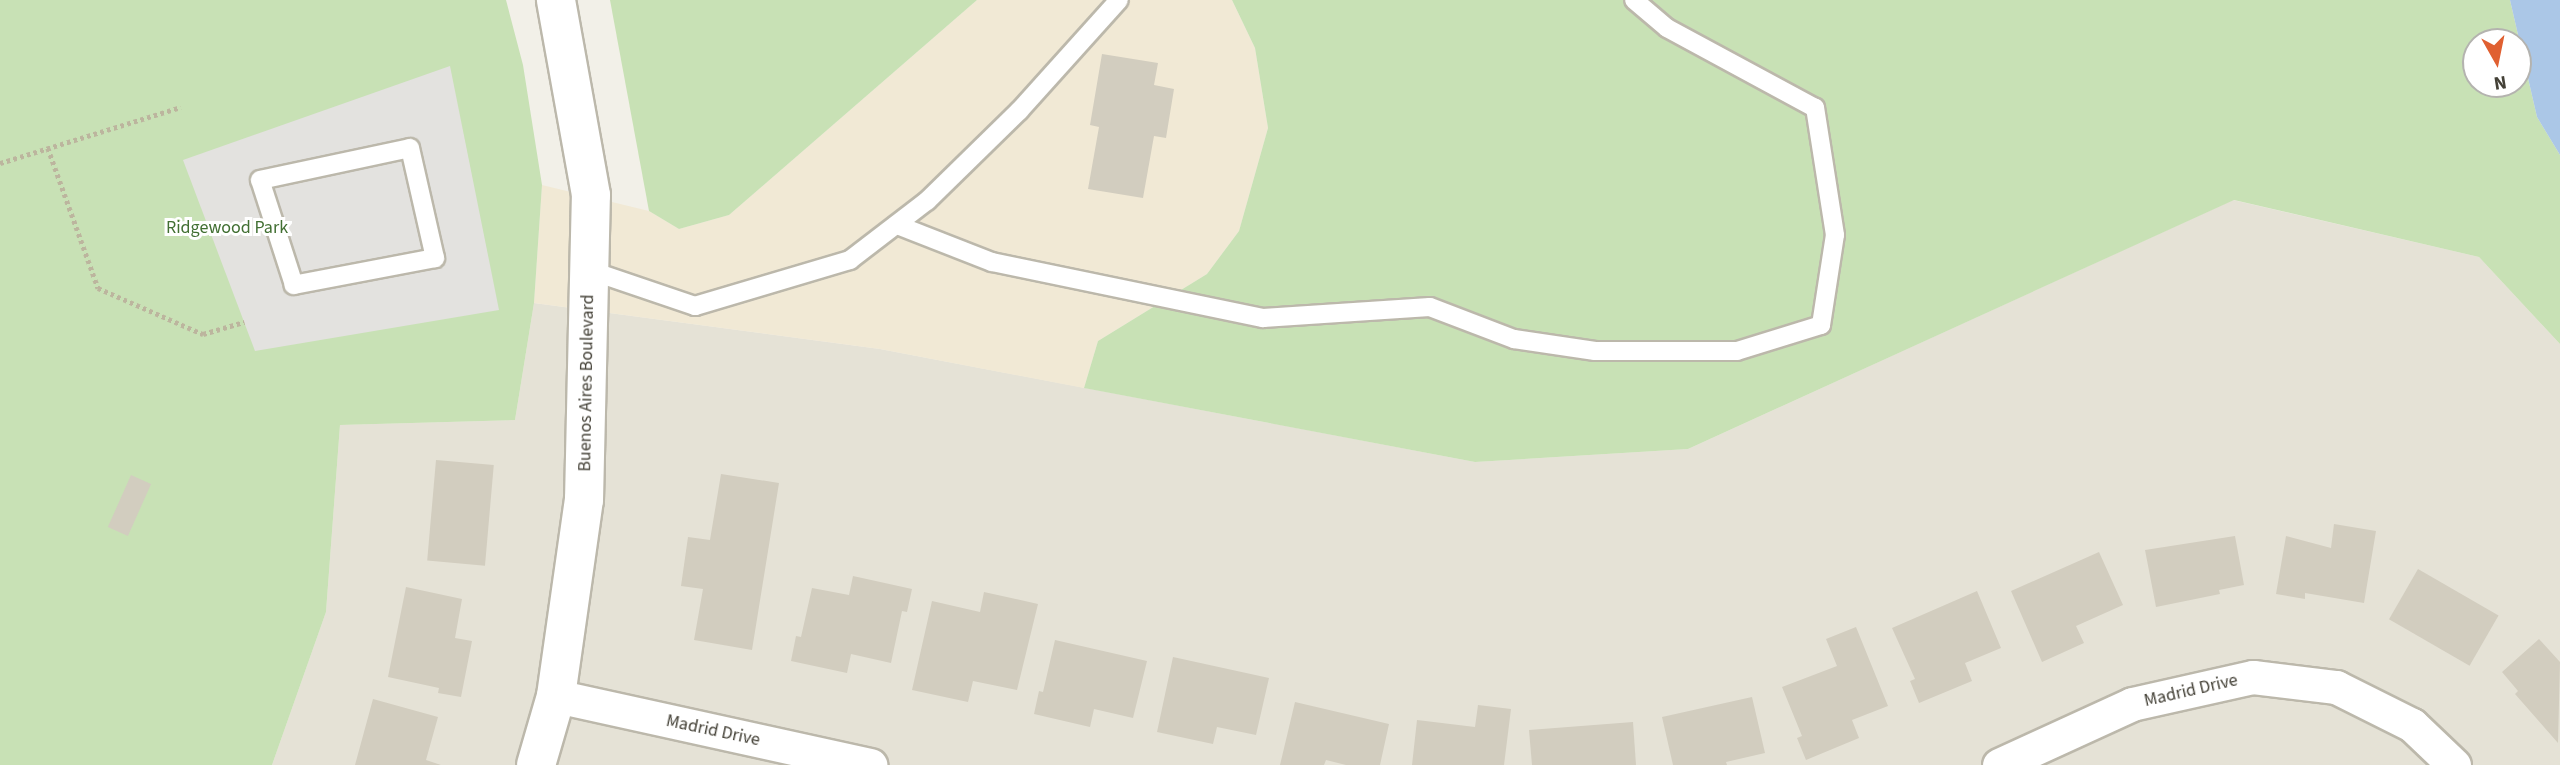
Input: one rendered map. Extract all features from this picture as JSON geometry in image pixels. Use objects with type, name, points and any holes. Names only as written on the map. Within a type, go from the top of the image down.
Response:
[{"type":"street","name":"Buenos Aires Boulevard","points":[[536,765],[556,696],[584,500],[591,195],[556,0]]},
{"type":"street","name":"Madrid Drive","points":[[1999,765],[2132,704],[2252,677],[2336,687],[2412,725],[2454,765]]},
{"type":"street","name":"Madrid Drive","points":[[556,696],[871,765]]},
{"type":"lane","points":[[589,270],[695,306],[850,260],[927,201],[1019,111],[1119,0]]},
{"type":"lane","points":[[897,225],[992,262],[1262,318],[1430,307],[1514,339],[1608,351],[1737,351],[1821,326],[1835,235],[1815,108],[1667,28],[1634,0]]},
{"type":"lane","points":[[410,148],[435,258],[294,285],[260,180],[300,170],[410,148]]},
{"type":"path","points":[[0,163],[181,107]]},
{"type":"path","points":[[48,148],[99,288],[203,334],[244,323]]},
{"type":"shaded area","points":[[977,0],[1232,0],[1255,48],[1268,128],[1239,231],[1207,274],[1098,341],[1084,388],[880,349],[534,303],[542,185],[649,211],[679,229],[729,215]]},
{"type":"shaded area","points":[[450,66],[499,310],[255,351],[183,160]]},
{"type":"shaded area","points":[[2233,200],[2479,257],[2560,344],[2560,765],[272,765],[326,612],[340,425],[515,420],[534,303],[880,349],[1475,462],[1688,449]]},
{"type":"green space","name":"Ridgewood Park","points":[[0,0],[506,0],[523,65],[542,185],[534,303],[515,420],[340,425],[326,612],[272,765],[0,765]]},
{"type":"green space","points":[[610,0],[977,0],[729,215],[679,229],[649,211]]},
{"type":"green space","points":[[1232,0],[2510,0],[2516,28],[2462,28],[2462,98],[2532,98],[2532,95],[2537,117],[2560,155],[2560,344],[2479,257],[2234,200],[1688,449],[1475,462],[1084,388],[1098,341],[1207,274],[1239,231],[1268,128],[1255,48]]},
{"type":"water","points":[[2510,0],[2560,0],[2560,155],[2537,117],[2532,95],[2532,28],[2516,28]]},
{"type":"building","points":[[1102,54],[1158,63],[1154,85],[1174,89],[1166,138],[1154,136],[1143,198],[1088,189],[1099,127],[1090,125]]},
{"type":"building","points":[[436,460],[494,465],[485,566],[427,561]]},
{"type":"building","points":[[721,474],[779,483],[752,650],[694,640],[703,589],[681,586],[688,537],[710,540]]},
{"type":"building","points":[[131,475],[151,484],[128,536],[108,527]]},
{"type":"building","points":[[2334,524],[2376,531],[2364,603],[2305,593],[2305,599],[2276,594],[2286,536],[2331,548]]},
{"type":"building","points":[[2235,536],[2244,585],[2219,590],[2220,594],[2156,607],[2145,550]]},
{"type":"building","points":[[2099,552],[2123,605],[2076,626],[2084,643],[2042,662],[2011,591]]},
{"type":"building","points":[[2418,569],[2499,616],[2470,666],[2389,619]]},
{"type":"building","points":[[853,576],[912,589],[907,612],[902,611],[891,663],[851,654],[847,673],[791,661],[796,636],[801,637],[812,588],[849,595]]},
{"type":"building","points":[[406,587],[462,599],[455,638],[472,641],[461,697],[438,693],[439,688],[388,677]]},
{"type":"building","points":[[1977,591],[2001,648],[1965,663],[1972,681],[1919,703],[1910,681],[1915,679],[1892,628]]},
{"type":"building","points":[[984,592],[1038,604],[1017,690],[973,681],[968,702],[912,690],[932,601],[980,612]]},
{"type":"building","points":[[1856,627],[1888,706],[1852,720],[1859,738],[1806,760],[1797,738],[1802,736],[1782,687],[1837,666],[1826,639]]},
{"type":"building","points":[[2539,639],[2560,662],[2558,743],[2515,694],[2518,691],[2502,672]]},
{"type":"building","points":[[1055,640],[1147,661],[1133,718],[1094,709],[1090,727],[1034,714],[1039,691],[1043,692]]},
{"type":"building","points":[[1173,657],[1269,678],[1256,735],[1217,727],[1213,744],[1157,732]]},
{"type":"building","points":[[1752,697],[1765,753],[1726,762],[1727,765],[1673,765],[1662,717]]},
{"type":"building","points":[[373,699],[438,717],[426,760],[441,765],[355,765]]},
{"type":"building","points":[[1295,702],[1389,724],[1380,765],[1346,765],[1326,760],[1324,765],[1280,765]]},
{"type":"building","points":[[1478,705],[1511,709],[1504,765],[1412,765],[1417,720],[1475,727]]},
{"type":"building","points":[[1633,722],[1636,765],[1532,765],[1529,730]]}]
